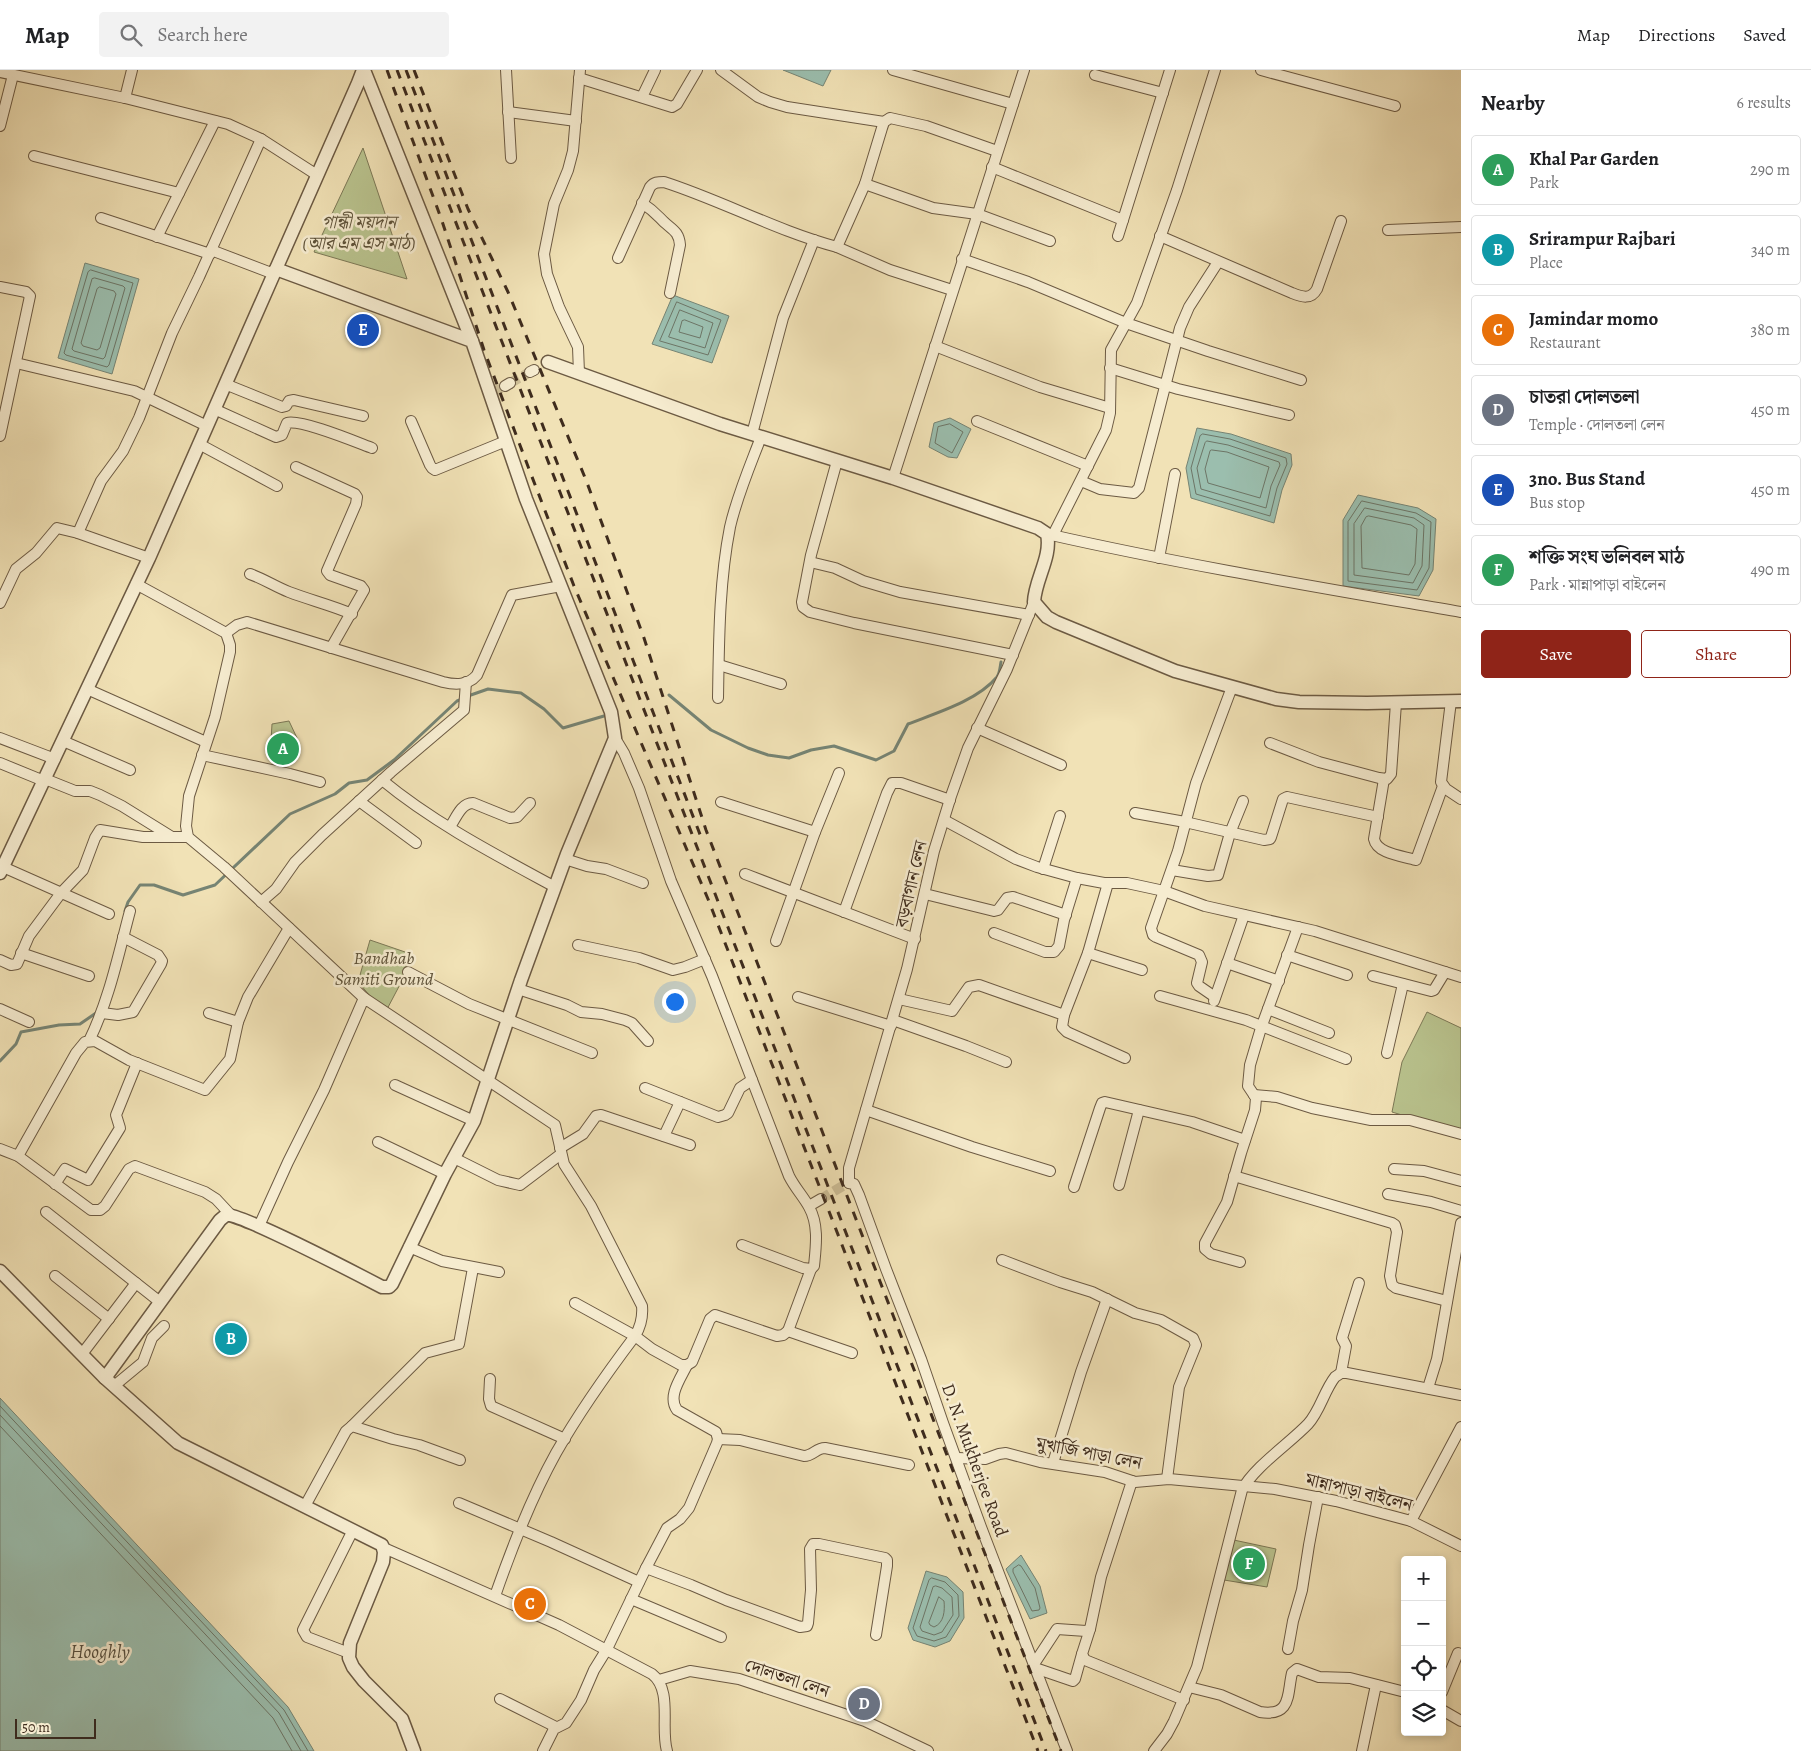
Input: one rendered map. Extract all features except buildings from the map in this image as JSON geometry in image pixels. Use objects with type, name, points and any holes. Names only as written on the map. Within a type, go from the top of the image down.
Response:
[{"type":"street","points":[[125,98],[132,70]]},
{"type":"street","points":[[109,914],[2,870],[148,558],[363,70]]},
{"type":"street","points":[[363,70],[472,341],[526,499],[611,712],[615,738],[624,753],[635,780],[671,881],[705,959],[792,1181],[809,1206],[813,1217],[816,1236],[814,1266],[811,1269],[788,1331],[784,1336],[777,1336],[715,1315],[710,1319],[692,1362],[687,1365],[681,1365],[652,1349],[635,1336],[575,1303]]},
{"type":"street","points":[[506,70],[511,158]]},
{"type":"street","points":[[642,97],[655,70]]},
{"type":"street","points":[[579,373],[578,347],[558,307],[547,274],[544,254],[554,204],[572,156],[580,74],[668,107],[675,106],[697,70]]},
{"type":"street","points":[[721,70],[758,97],[770,102],[787,107],[884,122]]},
{"type":"street","points":[[893,70],[1013,104]]},
{"type":"street","points":[[893,478],[1024,70]]},
{"type":"street","points":[[1118,236],[1170,70]]},
{"type":"street","points":[[1215,70],[1177,190],[1137,302],[1111,350],[1109,422],[1081,481],[1050,534],[1048,550],[1034,591],[1034,602],[1047,617],[1056,622],[1175,670],[1266,697],[1288,701],[1456,701],[1441,776],[1443,786],[1416,860],[1380,849],[1374,839],[1384,779]]},
{"type":"street","points":[[1262,70],[1394,106]]},
{"type":"street","points":[[0,72],[125,98],[228,124],[260,138],[317,175]]},
{"type":"street","points":[[0,126],[13,75]]},
{"type":"street","points":[[1095,75],[1163,93]]},
{"type":"street","points":[[508,112],[576,121]]},
{"type":"street","points":[[837,246],[865,184],[884,122],[887,119],[894,118],[939,130],[997,151]]},
{"type":"street","points":[[157,237],[215,121]]},
{"type":"street","points":[[78,533],[101,481],[123,451],[147,398],[172,333],[211,252],[260,138]]},
{"type":"street","points":[[34,156],[179,193]]},
{"type":"street","points":[[992,167],[1123,220]]},
{"type":"street","points":[[618,258],[642,203],[653,183],[664,182],[702,194],[746,214],[814,240],[837,246],[890,270],[952,290]]},
{"type":"street","points":[[865,184],[933,208],[977,214],[1050,241]]},
{"type":"street","points":[[642,203],[659,215],[680,237],[670,293]]},
{"type":"street","points":[[101,218],[157,237],[275,272],[472,341]]},
{"type":"street","points":[[1160,236],[1301,297],[1312,296],[1317,289],[1341,221]]},
{"type":"street","points":[[1388,230],[1461,227]]},
{"type":"street","points":[[718,698],[722,587],[731,525],[757,435],[783,318],[814,240]]},
{"type":"street","points":[[962,260],[1042,287],[1126,323],[1302,380]]},
{"type":"street","points":[[1081,481],[1100,489],[1129,493],[1137,492],[1140,488],[1176,340],[1184,317],[1218,262]]},
{"type":"street","points":[[0,287],[26,292],[30,296],[0,436]]},
{"type":"street","points":[[935,346],[1040,387],[1110,408]]},
{"type":"street","points":[[16,363],[134,391],[207,426]]},
{"type":"street","points":[[547,363],[757,435],[893,478],[1038,528],[1050,534],[1159,558],[1461,612]]},
{"type":"street","points":[[1110,368],[1166,386],[1288,415]]},
{"type":"street","points":[[225,384],[282,407],[286,406],[289,400],[294,400],[363,416]]},
{"type":"street","points":[[214,409],[276,437],[282,435],[287,423],[292,422],[372,448]]},
{"type":"street","points":[[411,420],[430,465],[435,470],[506,442]]},
{"type":"street","points":[[977,421],[1088,466]]},
{"type":"street","points":[[199,444],[277,486]]},
{"type":"street","points":[[837,461],[810,562],[802,602],[806,609],[854,623],[1013,655]]},
{"type":"street","points":[[296,467],[355,494],[357,498],[357,502],[328,568],[328,573],[364,588],[352,614],[331,648]]},
{"type":"street","points":[[1159,558],[1175,474]]},
{"type":"street","points":[[0,603],[4,585],[16,569],[36,553],[54,530],[59,528],[148,558]]},
{"type":"street","points":[[810,562],[834,568],[863,581],[900,592],[1029,615]]},
{"type":"street","points":[[250,574],[287,591],[329,604],[352,614]]},
{"type":"street","points":[[136,584],[226,633],[230,645],[215,717],[188,804],[186,826],[188,837]]},
{"type":"street","points":[[226,633],[237,625],[247,622],[443,682],[456,684],[473,680],[477,675],[512,595],[561,586]]},
{"type":"street","name":"বড়বাগান লেন","points":[[848,1184],[849,1168],[899,999],[915,939],[934,851],[950,800],[968,748],[1013,655],[1034,602]]},
{"type":"street","points":[[719,665],[781,684]]},
{"type":"street","points":[[261,902],[276,889],[284,875],[315,842],[382,780],[464,710],[466,682]]},
{"type":"street","points":[[1215,997],[1197,983],[1202,962],[1199,955],[1153,935],[1152,928],[1172,870],[1196,783],[1232,687]]},
{"type":"street","points":[[87,689],[206,742]]},
{"type":"street","points":[[1270,743],[1318,762],[1384,779],[1389,778],[1391,774],[1396,702]]},
{"type":"street","points":[[977,728],[1061,765]]},
{"type":"street","points":[[0,738],[55,759]]},
{"type":"street","points":[[0,1149],[18,1156],[91,1210],[100,1210],[105,1206],[129,1169],[139,1166],[205,1192],[216,1199],[230,1214],[259,1226],[385,1287],[392,1284],[444,1174],[474,1121],[518,988],[565,858],[615,738]]},
{"type":"street","points":[[63,741],[130,770]]},
{"type":"street","points":[[202,755],[320,782]]},
{"type":"street","points":[[0,763],[75,791],[90,791],[100,794],[172,837]]},
{"type":"street","points":[[776,941],[815,832],[839,773]]},
{"type":"street","points":[[382,780],[404,798],[450,827],[555,887]]},
{"type":"street","points":[[844,912],[887,793],[892,784],[901,783],[950,800]]},
{"type":"street","points":[[1443,786],[1461,799]]},
{"type":"street","points":[[1135,813],[1186,822],[1264,840],[1270,839],[1283,799],[1287,797],[1378,817]]},
{"type":"street","points":[[359,801],[416,843]]},
{"type":"street","points":[[1172,870],[1216,876],[1220,872],[1230,833],[1243,801]]},
{"type":"street","points":[[721,802],[815,832]]},
{"type":"street","points":[[450,827],[462,808],[469,803],[510,818],[516,817],[530,803]]},
{"type":"street","points":[[1043,869],[1060,816]]},
{"type":"street","points":[[944,820],[1016,859],[1043,869],[1077,878],[1108,883],[1127,883],[1164,891],[1205,906],[1298,927],[1461,977]]},
{"type":"street","points":[[0,960],[16,965],[29,936],[61,893],[83,870],[100,830],[143,837],[188,837],[233,875],[364,998],[554,1124],[564,1164],[591,1206],[642,1306],[642,1320],[635,1336],[603,1379],[555,1454],[519,1530],[494,1596]]},
{"type":"street","points":[[565,858],[643,883]]},
{"type":"street","points":[[745,874],[915,939]]},
{"type":"street","points":[[994,933],[1050,953],[1057,950],[1077,878]]},
{"type":"street","points":[[1108,883],[1088,953],[1064,1015],[1062,1026],[1067,1032],[1126,1058]]},
{"type":"street","points":[[925,894],[994,911],[998,910],[1007,898],[1013,897],[1066,915]]},
{"type":"street","points":[[89,1041],[102,1012],[130,912]]},
{"type":"street","points":[[1211,1011],[1244,915]]},
{"type":"street","points":[[1240,1262],[1211,1254],[1207,1252],[1204,1246],[1205,1241],[1228,1202],[1234,1176],[1255,1110],[1256,1102],[1247,1080],[1250,1065],[1262,1025],[1298,927]]},
{"type":"street","points":[[18,1156],[76,1053],[85,1042],[96,1041],[137,1063],[205,1090],[230,1059],[238,1022],[248,997],[289,928]]},
{"type":"street","points":[[102,1012],[118,1015],[133,1012],[162,961],[158,954],[123,937]]},
{"type":"street","points":[[578,945],[639,958],[673,970],[705,959]]},
{"type":"street","points":[[20,953],[89,976]]},
{"type":"street","points":[[1088,953],[1142,970]]},
{"type":"street","points":[[1288,955],[1347,975]]},
{"type":"street","points":[[1227,963],[1278,981]]},
{"type":"street","points":[[408,972],[469,1004],[592,1053]]},
{"type":"street","points":[[1373,976],[1433,991],[1445,972]]},
{"type":"street","points":[[1388,1052],[1403,984]]},
{"type":"street","points":[[899,999],[952,1011],[969,987],[979,985],[1064,1015]]},
{"type":"street","points":[[518,988],[566,1004],[581,1012],[602,1014],[625,1020],[632,1023],[648,1041]]},
{"type":"street","points":[[798,996],[966,1046],[1006,1062]]},
{"type":"street","points":[[1160,996],[1262,1025],[1346,1059]]},
{"type":"street","points":[[259,1226],[324,1090],[364,998]]},
{"type":"street","points":[[0,1009],[28,1022]]},
{"type":"street","points":[[1268,1009],[1329,1033]]},
{"type":"street","points":[[208,1013],[238,1022]]},
{"type":"street","points":[[55,1184],[65,1169],[88,1180],[120,1128],[116,1115],[137,1063]]},
{"type":"street","points":[[645,1088],[715,1116],[722,1116],[728,1113],[740,1088],[752,1080]]},
{"type":"street","points":[[395,1085],[474,1121]]},
{"type":"street","points":[[1254,1095],[1278,1096],[1312,1108],[1371,1120],[1410,1120],[1461,1134]]},
{"type":"street","points":[[664,1136],[680,1102]]},
{"type":"street","points":[[1074,1187],[1102,1103],[1109,1102],[1192,1122],[1245,1140]]},
{"type":"street","points":[[866,1110],[972,1147],[1050,1171]]},
{"type":"street","points":[[1119,1185],[1139,1110]]},
{"type":"street","points":[[454,1158],[498,1180],[516,1186],[524,1184],[560,1151],[583,1134],[599,1115],[690,1145]]},
{"type":"street","points":[[378,1142],[444,1174]]},
{"type":"street","points":[[1394,1169],[1424,1171],[1461,1181]]},
{"type":"street","points":[[1234,1176],[1392,1223],[1395,1225],[1397,1232],[1391,1268],[1392,1285],[1396,1288],[1447,1301]]},
{"type":"street","name":"D. N. Mukherjee Road","points":[[848,1184],[854,1184],[859,1195],[1067,1751]]},
{"type":"street","points":[[1388,1194],[1430,1202],[1461,1211]]},
{"type":"street","points":[[809,1206],[821,1199]]},
{"type":"street","points":[[46,1212],[160,1302]]},
{"type":"street","points":[[110,1382],[160,1302],[220,1220],[230,1214]]},
{"type":"street","points":[[1428,1388],[1437,1359],[1461,1223]]},
{"type":"street","points":[[742,1246],[803,1268],[811,1269]]},
{"type":"street","points":[[409,1247],[442,1261],[499,1272]]},
{"type":"street","points":[[1002,1260],[1092,1292],[1135,1312],[1170,1324],[1193,1338],[1196,1342],[1177,1396],[1167,1479]]},
{"type":"street","points":[[305,1506],[346,1431],[425,1353],[458,1344],[473,1268]]},
{"type":"street","points":[[0,1271],[110,1382],[169,1436],[184,1446],[379,1543],[384,1548],[559,1624],[644,1669],[658,1680],[663,1691],[666,1750]]},
{"type":"street","points":[[55,1276],[109,1319]]},
{"type":"street","points":[[82,1354],[136,1283]]},
{"type":"street","points":[[1340,1373],[1346,1346],[1342,1338],[1359,1283]]},
{"type":"street","points":[[1053,1463],[1081,1372],[1107,1299]]},
{"type":"street","points":[[110,1382],[140,1365],[146,1357],[152,1338],[164,1326]]},
{"type":"street","points":[[788,1331],[852,1353]]},
{"type":"street","points":[[543,1751],[556,1727],[566,1723],[578,1706],[594,1670],[607,1649],[667,1528],[680,1520],[689,1508],[718,1439],[716,1432],[677,1410],[674,1404],[675,1390],[687,1365]]},
{"type":"street","points":[[1154,1751],[1167,1734],[1184,1700],[1200,1656],[1236,1508],[1245,1485],[1310,1422],[1331,1381],[1337,1374],[1428,1388],[1461,1396]]},
{"type":"street","points":[[490,1378],[489,1399],[491,1406],[565,1439]]},
{"type":"street","points":[[352,1426],[419,1445],[460,1460]]},
{"type":"street","points":[[1411,1521],[1461,1427]]},
{"type":"street","points":[[718,1439],[740,1440],[804,1456],[811,1455],[817,1449],[825,1448],[909,1465]]},
{"type":"street","name":"মুখার্জি পাড়া লেন","points":[[957,1458],[985,1459],[1006,1453],[1105,1472],[1132,1482],[1167,1479],[1245,1485]]},
{"type":"street","points":[[1090,1630],[1057,1629],[1035,1666],[1070,1681],[1074,1680],[1090,1630],[1101,1577],[1132,1482]]},
{"type":"street","name":"মান্নাপাড়া বাইলেন","points":[[1245,1485],[1318,1497],[1411,1521],[1461,1546]]},
{"type":"street","points":[[1288,1649],[1293,1621],[1302,1590],[1318,1497]]},
{"type":"street","points":[[459,1503],[639,1582]]},
{"type":"street","points":[[349,1653],[307,1637],[303,1630],[353,1530]]},
{"type":"street","points":[[646,1568],[790,1624],[804,1627],[808,1623],[809,1616],[810,1549],[813,1544],[886,1558],[887,1566],[876,1635]]},
{"type":"street","points":[[384,1548],[383,1562],[350,1642],[349,1653],[353,1668],[402,1719],[414,1751]]},
{"type":"street","points":[[631,1599],[721,1637]]},
{"type":"street","points":[[1442,1691],[1458,1653]]},
{"type":"street","points":[[1082,1654],[1086,1660],[1184,1700]]},
{"type":"street","points":[[1189,1687],[1214,1692],[1260,1712],[1268,1713],[1278,1711],[1286,1704],[1291,1676],[1294,1670],[1301,1670],[1319,1677],[1350,1678],[1401,1691]]},
{"type":"street","name":"দোলতলা লেন","points":[[658,1680],[690,1671],[738,1679],[865,1721],[928,1751]]},
{"type":"street","points":[[1362,1751],[1376,1685]]},
{"type":"street","points":[[500,1699],[556,1727]]},
{"type":"street","points":[[1446,1712],[1461,1721]]},
{"type":"green space","name":"গান্ধী ময়দান (আর এম এস মাঠ)","points":[[363,148],[407,279],[314,252]]},
{"type":"green space","points":[[289,721],[297,738],[293,760],[270,758],[272,724]]},
{"type":"green space","name":"Bandhab Samiti Ground","points":[[370,940],[408,953],[405,975],[385,1013],[358,982]]},
{"type":"green space","points":[[1427,1012],[1461,1028],[1461,1133],[1392,1112],[1402,1062]]},
{"type":"green space","points":[[1229,1539],[1276,1549],[1267,1587],[1224,1580]]},
{"type":"water","points":[[783,70],[831,70],[823,86]]},
{"type":"water","points":[[85,263],[139,279],[112,374],[58,358]]},
{"type":"water","points":[[673,295],[729,316],[712,363],[652,344]]},
{"type":"water","points":[[950,418],[971,429],[957,458],[948,457],[929,447],[934,423]]},
{"type":"water","points":[[1197,428],[1231,434],[1291,454],[1292,465],[1282,490],[1274,523],[1191,498],[1186,468]]},
{"type":"water","points":[[1358,495],[1418,508],[1436,519],[1433,570],[1419,596],[1343,586],[1343,520]]},
{"type":"water","name":"Hooghly","points":[[0,1398],[288,1707],[314,1751],[0,1751]]},
{"type":"water","points":[[1021,1555],[1040,1586],[1047,1613],[1030,1619],[1006,1569]]},
{"type":"water","points":[[926,1571],[947,1577],[963,1592],[964,1618],[950,1641],[935,1647],[913,1640],[908,1628]]},
{"type":"waterway","points":[[669,695],[711,730],[748,748],[768,755],[789,758],[811,750],[834,746],[876,760],[894,751],[908,724],[943,711],[979,693],[998,675],[1001,662]]},
{"type":"waterway","points":[[468,696],[488,689],[521,693],[544,709],[563,728],[604,716]]},
{"type":"waterway","points":[[125,911],[128,902],[140,885],[154,885],[183,895],[215,885],[290,814],[335,794],[349,783],[367,780],[394,760],[457,701],[462,699]]},
{"type":"waterway","points":[[0,1061],[16,1044],[21,1032],[59,1025],[80,1024],[96,1013]]},
{"type":"tunnel","points":[[510,383],[530,372]]},
{"type":"tunnel","points":[[492,393],[505,386]]},
{"type":"tunnel","points":[[821,1199],[846,1184]]},
{"type":"railway","points":[[387,70],[442,221],[484,350],[574,586],[708,899],[1038,1751]]},
{"type":"railway","points":[[397,70],[1046,1751]]},
{"type":"railway","points":[[406,70],[701,837]]},
{"type":"railway","points":[[414,70],[468,209],[508,292],[586,480],[644,638],[706,830],[1061,1751]]},
{"type":"place","name":"3no. Bus Stand","points":[[363,330]]},
{"type":"place","name":"Khal Par Garden","points":[[283,749]]},
{"type":"place","name":"Srirampur Rajbari","points":[[231,1339]]},
{"type":"place","name":"শক্তি সংঘ ভলিবল মাঠ","points":[[1249,1564]]},
{"type":"place","name":"Jamindar momo","points":[[530,1604]]},
{"type":"place","name":"চাতরা দোলতলা","points":[[864,1704]]}]
